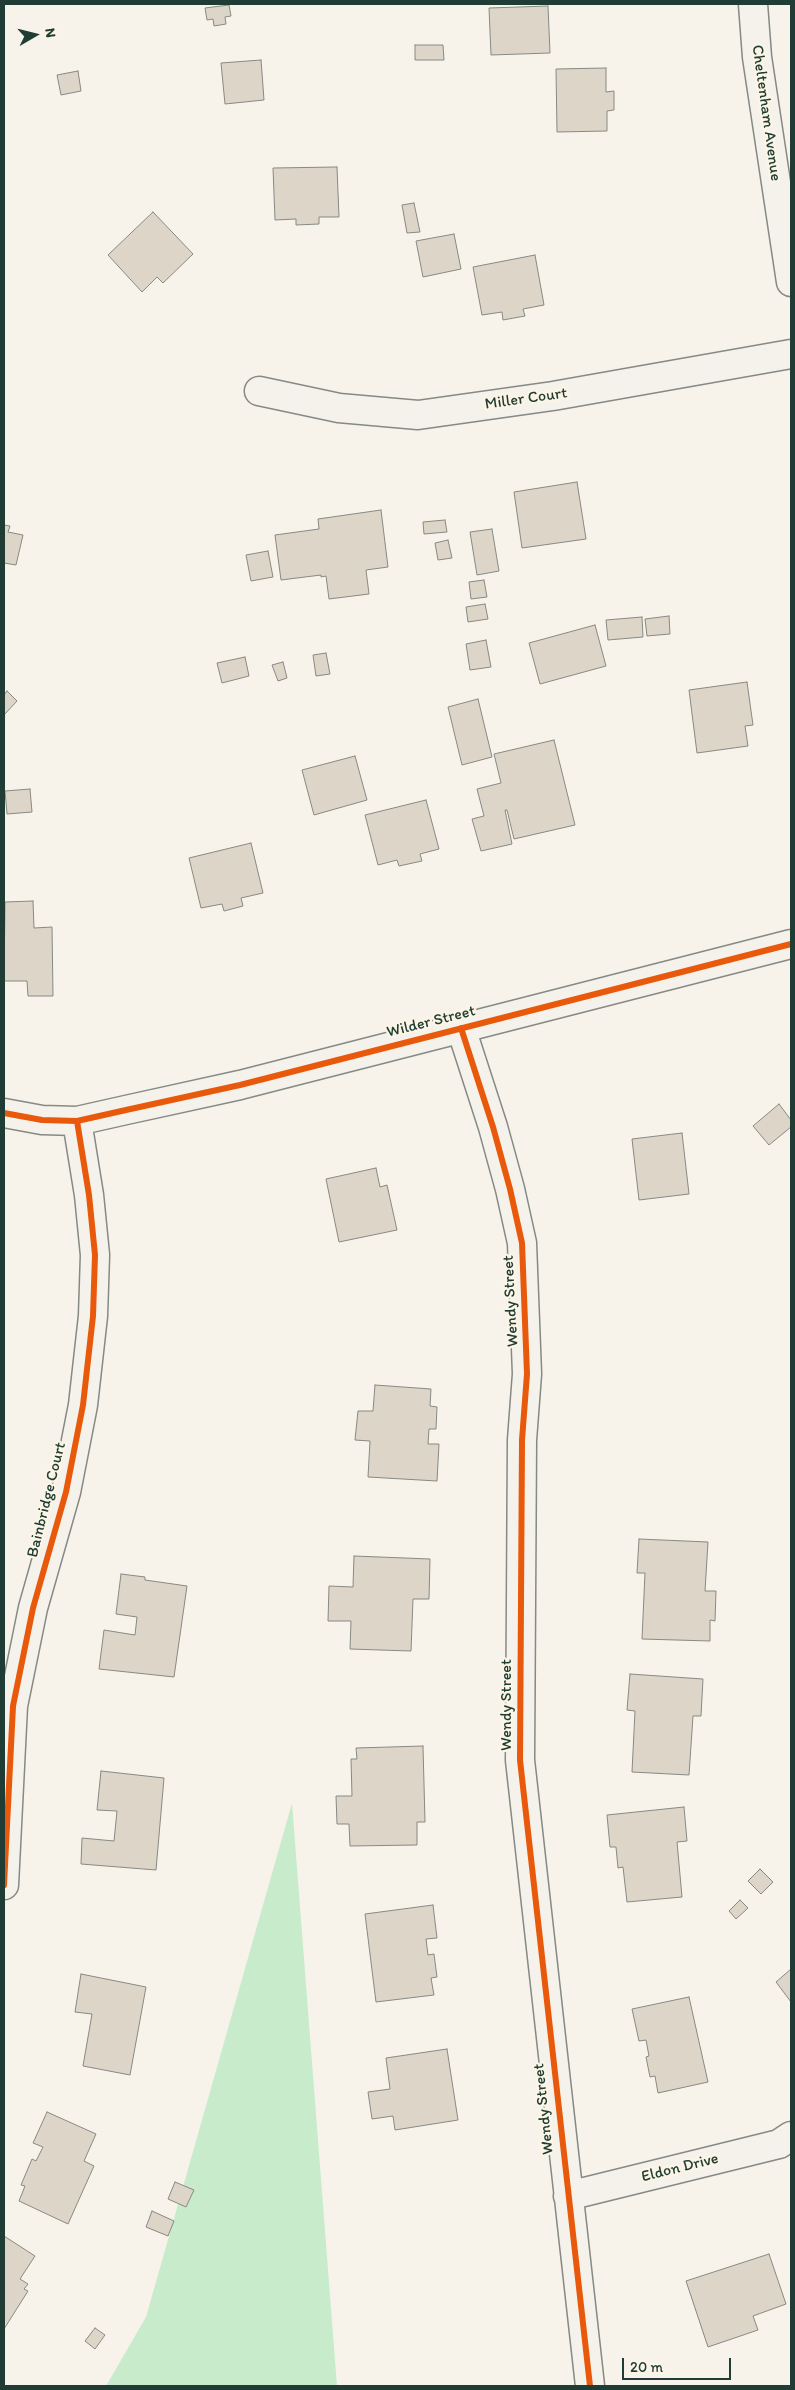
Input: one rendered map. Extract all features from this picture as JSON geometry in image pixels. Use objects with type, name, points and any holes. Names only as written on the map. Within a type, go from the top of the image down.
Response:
[{"type":"street","name":"Cheltenham Avenue","points":[[753,4],[757,57],[791,282]]},
{"type":"street","name":"Miller Court","points":[[259,392],[339,408],[418,415],[553,396],[791,354]]},
{"type":"street","name":"Wilder Street","points":[[4,1113],[42,1120],[77,1120],[240,1085],[791,944]]},
{"type":"street","name":"Wendy Street","points":[[461,1028],[493,1127],[522,1242],[527,1374],[522,1440],[520,1760],[590,2386]]},
{"type":"street","name":"Bainbridge Court","points":[[4,1885],[13,1706],[33,1608],[68,1482],[84,1405],[93,1316],[94,1254],[89,1195],[77,1120]]},
{"type":"street","name":"Eldon Drive","points":[[568,2196],[779,2144],[791,2136]]},
{"type":"green space","points":[[292,1803],[337,2386],[106,2386],[146,2317]]},
{"type":"building","points":[[229,5],[231,16],[225,17],[226,24],[214,26],[213,19],[207,20],[205,8]]},
{"type":"building","points":[[548,6],[550,53],[491,55],[489,8]]},
{"type":"building","points":[[415,45],[443,45],[444,60],[415,60]]},
{"type":"building","points":[[261,60],[264,100],[225,104],[221,63]]},
{"type":"building","points":[[606,68],[606,92],[614,91],[614,110],[607,111],[607,131],[557,132],[556,69]]},
{"type":"building","points":[[78,71],[81,91],[61,95],[57,75]]},
{"type":"building","points":[[337,167],[339,217],[319,217],[319,224],[296,225],[296,219],[275,220],[273,168]]},
{"type":"building","points":[[414,203],[420,232],[407,233],[402,205]]},
{"type":"building","points":[[153,212],[193,254],[163,283],[157,277],[142,292],[108,255]]},
{"type":"building","points":[[454,234],[461,269],[423,277],[416,241]]},
{"type":"building","points":[[535,255],[544,305],[523,309],[525,316],[503,320],[502,312],[482,315],[473,267]]},
{"type":"building","points":[[577,482],[586,539],[522,548],[514,492]]},
{"type":"building","points":[[381,510],[388,567],[366,570],[369,594],[329,599],[326,576],[321,577],[321,575],[281,580],[275,535],[319,529],[318,519]]},
{"type":"building","points":[[445,520],[447,532],[424,534],[423,522]]},
{"type":"building","points":[[4,525],[10,526],[8,532],[23,535],[16,565],[4,563]]},
{"type":"building","points":[[492,529],[499,571],[477,575],[470,532]]},
{"type":"building","points":[[448,540],[452,558],[438,560],[435,543]]},
{"type":"building","points":[[268,551],[273,577],[251,581],[246,555]]},
{"type":"building","points":[[484,580],[487,597],[471,599],[469,582]]},
{"type":"building","points":[[485,604],[488,619],[468,622],[466,607]]},
{"type":"building","points":[[669,616],[670,634],[647,636],[645,619]]},
{"type":"building","points":[[642,617],[643,637],[608,640],[606,620]]},
{"type":"building","points":[[595,625],[606,666],[540,684],[529,643]]},
{"type":"building","points":[[486,640],[491,667],[470,670],[466,644]]},
{"type":"building","points":[[326,653],[330,674],[316,676],[313,655]]},
{"type":"building","points":[[245,657],[249,676],[222,683],[217,663]]},
{"type":"building","points":[[283,662],[287,678],[278,681],[272,665]]},
{"type":"building","points":[[747,682],[753,725],[745,726],[748,746],[697,753],[689,690]]},
{"type":"building","points":[[7,691],[17,701],[4,715],[4,695]]},
{"type":"building","points":[[478,699],[492,757],[462,765],[448,707]]},
{"type":"building","points":[[554,740],[575,825],[514,839],[507,810],[505,810],[512,844],[481,851],[472,819],[484,816],[477,789],[501,783],[494,754]]},
{"type":"building","points":[[355,756],[367,800],[314,815],[302,770]]},
{"type":"building","points":[[30,789],[32,812],[7,814],[5,791]]},
{"type":"building","points":[[426,800],[439,849],[420,854],[422,861],[399,866],[397,860],[378,865],[365,815]]},
{"type":"building","points":[[251,843],[263,893],[241,898],[243,906],[224,911],[222,904],[201,908],[189,858]]},
{"type":"building","points":[[33,901],[34,928],[52,927],[53,996],[28,996],[27,981],[4,981],[5,902]]},
{"type":"building","points":[[779,1104],[791,1120],[791,1127],[769,1145],[753,1126]]},
{"type":"building","points":[[682,1133],[689,1194],[639,1200],[632,1139]]},
{"type":"building","points":[[376,1168],[380,1187],[387,1185],[397,1230],[339,1242],[326,1179]]},
{"type":"building","points":[[375,1385],[431,1389],[430,1406],[437,1407],[436,1429],[429,1429],[428,1444],[439,1444],[437,1481],[368,1477],[370,1441],[355,1440],[358,1411],[373,1411]]},
{"type":"building","points":[[639,1539],[708,1542],[705,1591],[716,1591],[715,1621],[710,1620],[710,1641],[642,1639],[645,1573],[637,1573]]},
{"type":"building","points":[[354,1556],[430,1559],[429,1599],[413,1599],[411,1651],[350,1649],[351,1621],[328,1621],[329,1586],[353,1587]]},
{"type":"building","points":[[121,1574],[145,1577],[145,1580],[187,1586],[174,1677],[99,1669],[104,1630],[135,1635],[137,1617],[116,1614]]},
{"type":"building","points":[[630,1674],[703,1679],[701,1716],[693,1716],[689,1775],[632,1772],[635,1711],[627,1710]]},
{"type":"building","points":[[423,1746],[425,1822],[417,1822],[417,1845],[350,1846],[349,1824],[337,1824],[336,1796],[352,1796],[351,1759],[357,1759],[356,1748]]},
{"type":"building","points":[[101,1771],[164,1778],[156,1870],[81,1864],[82,1838],[114,1841],[117,1811],[97,1810]]},
{"type":"building","points":[[684,1807],[687,1841],[677,1842],[682,1897],[627,1902],[623,1867],[618,1868],[616,1847],[610,1847],[607,1815]]},
{"type":"building","points":[[760,1869],[773,1882],[761,1894],[748,1881]]},
{"type":"building","points":[[740,1900],[748,1908],[736,1919],[729,1911]]},
{"type":"building","points":[[433,1905],[437,1938],[426,1939],[428,1955],[434,1954],[437,1977],[431,1978],[434,1995],[376,2002],[365,1914]]},
{"type":"building","points":[[791,1969],[791,2002],[776,1982]]},
{"type":"building","points":[[81,1974],[146,1987],[130,2075],[83,2066],[92,2014],[75,2012]]},
{"type":"building","points":[[689,1997],[708,2082],[658,2093],[655,2076],[650,2077],[646,2057],[649,2056],[646,2040],[639,2041],[632,2009]]},
{"type":"building","points":[[447,2049],[458,2120],[395,2130],[393,2116],[372,2119],[368,2092],[390,2089],[386,2058]]},
{"type":"building","points":[[47,2112],[96,2134],[84,2161],[94,2166],[68,2224],[19,2201],[25,2186],[21,2185],[32,2159],[36,2161],[43,2147],[33,2143]]},
{"type":"building","points":[[175,2182],[194,2190],[186,2207],[168,2199]]},
{"type":"building","points":[[152,2211],[174,2221],[168,2236],[146,2227]]},
{"type":"building","points":[[4,2236],[35,2256],[20,2279],[28,2284],[24,2289],[28,2291],[4,2329]]},
{"type":"building","points":[[769,2254],[786,2304],[753,2316],[758,2330],[708,2347],[686,2281]]},
{"type":"building","points":[[95,2328],[105,2335],[95,2349],[85,2341]]},
{"type":"cycle path","points":[[4,1113],[42,1120],[77,1121],[240,1085],[791,944]]},
{"type":"cycle path","points":[[461,1028],[493,1127],[522,1243],[527,1374],[522,1440],[520,1760],[590,2386]]},
{"type":"cycle path","points":[[4,1885],[13,1706],[33,1608],[66,1492],[83,1405],[93,1316],[95,1255],[89,1195],[77,1121]]}]
